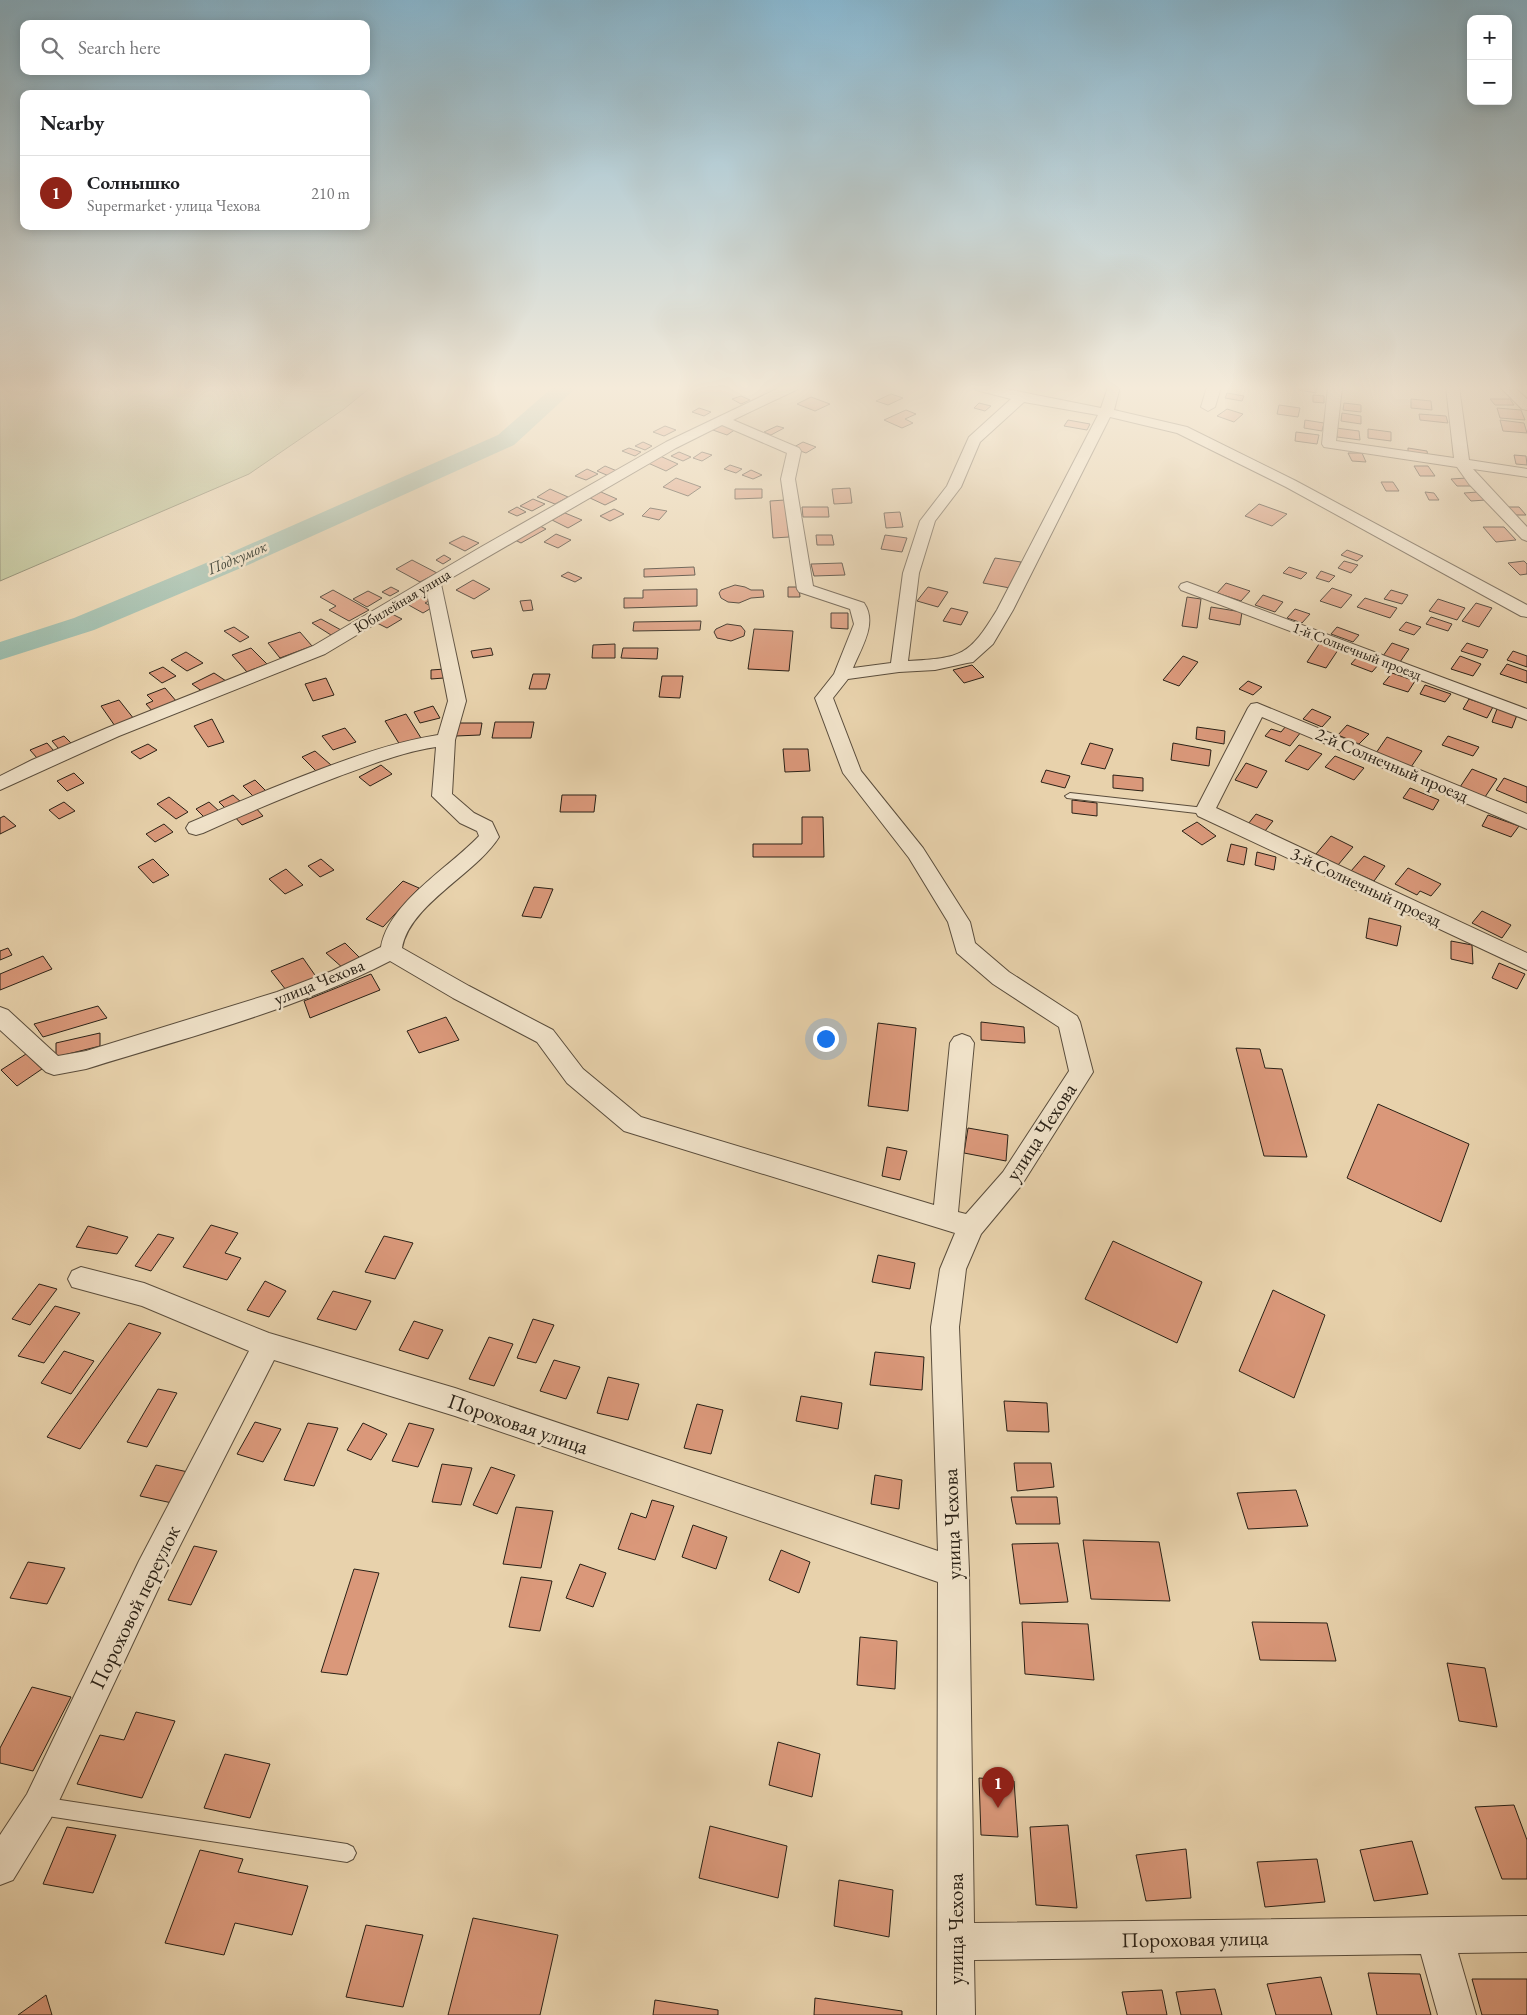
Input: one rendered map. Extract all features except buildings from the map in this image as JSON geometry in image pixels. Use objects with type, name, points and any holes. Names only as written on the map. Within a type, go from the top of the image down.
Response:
[{"type":"street","name":"Юбилейная улица","points":[[0,784],[39,764],[113,732],[319,650],[607,481]]},
{"type":"street","points":[[788,481],[805,589],[858,606],[862,624],[842,675],[935,665],[967,658],[987,640],[1005,610],[1071,481]]},
{"type":"street","points":[[899,668],[911,572],[928,521],[957,481]]},
{"type":"street","points":[[1285,481],[1527,612]]},
{"type":"street","points":[[1474,481],[1527,536]]},
{"type":"street","points":[[433,583],[457,701],[446,740],[442,796],[467,818],[485,827],[488,837],[478,851],[421,900],[395,933],[391,951],[460,992],[545,1036],[575,1076],[633,1124],[958,1223]]},
{"type":"street","name":"1-й Солнечный проезд","points":[[1187,587],[1527,715]]},
{"type":"street","name":"улица Чехова","points":[[842,675],[824,698],[852,773],[916,853],[959,922],[965,947],[1001,978],[1069,1022],[1080,1072],[1012,1179],[958,1223]]},
{"type":"street","name":"2-й Солнечный проезд","points":[[1205,811],[1257,708],[1527,822]]},
{"type":"street","points":[[196,828],[262,798],[361,760],[418,744],[446,740]]},
{"type":"street","name":"3-й Солнечный проезд","points":[[1205,811],[1527,962]]},
{"type":"street","name":"улица Чехова","points":[[0,1016],[54,1066],[86,1060],[285,998],[340,978],[391,951]]},
{"type":"street","name":"улица Чехова","points":[[956,2015],[954,1571],[945,1327],[958,1223],[962,1044]]},
{"type":"street","name":"Пороховая улица","points":[[81,1279],[144,1295],[267,1345],[455,1402],[954,1571]]},
{"type":"street","name":"Пороховой переулок","points":[[0,1867],[39,1806],[150,1572],[267,1345]]},
{"type":"street","name":"Пороховая улица","points":[[956,1942],[1527,1934]]},
{"type":"street","points":[[1434,1935],[1457,2015]]},
{"type":"lane","points":[[1070,796],[1205,811]]},
{"type":"lane","points":[[39,1806],[347,1853]]},
{"type":"green space","points":[[0,481],[233,481],[0,581]]},
{"type":"waterway","name":"Подкумок","points":[[0,651],[84,624],[239,559],[414,481]]},
{"type":"place","name":"Солнышко","points":[[998,1808]]}]
